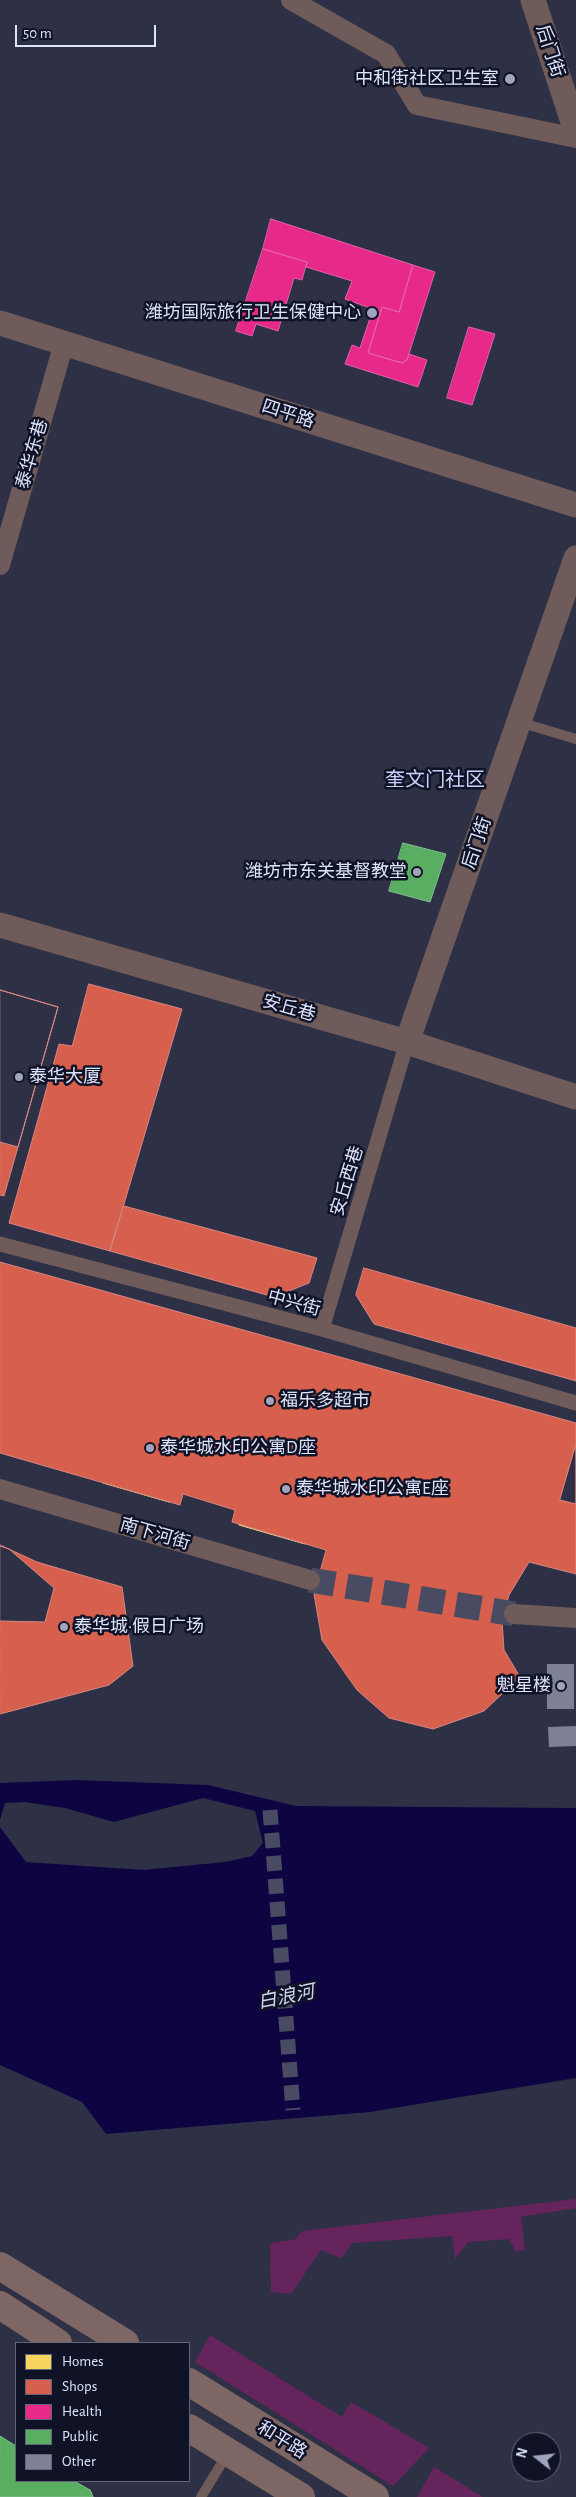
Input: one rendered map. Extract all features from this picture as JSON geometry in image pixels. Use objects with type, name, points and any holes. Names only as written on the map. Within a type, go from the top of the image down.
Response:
[{"type":"main road","points":[[0,2266],[123,2342]]},
{"type":"main road","points":[[0,2305],[56,2342]]},
{"type":"main road","name":"和平路","points":[[190,2383],[375,2497]]},
{"type":"main road","points":[[190,2429],[301,2497]]},
{"type":"street","points":[[291,0],[386,54],[417,105],[576,138]]},
{"type":"street","name":"后门街","points":[[533,0],[576,131]]},
{"type":"street","name":"四平路","points":[[0,323],[576,505]]},
{"type":"street","name":"泰华东巷","points":[[0,565],[64,343]]},
{"type":"street","name":"后门街","points":[[407,1042],[576,558]]},
{"type":"street","name":"安丘巷","points":[[0,925],[407,1042],[576,1097]]},
{"type":"street","name":"安丘西巷","points":[[322,1330],[407,1042]]},
{"type":"street","name":"中兴街","points":[[0,1244],[322,1330],[576,1403]]},
{"type":"street","name":"南下河街","points":[[0,1489],[310,1580]]},
{"type":"street","points":[[514,1614],[576,1618]]},
{"type":"lane","points":[[519,722],[576,739]]},
{"type":"lane","points":[[201,2497],[228,2453]]},
{"type":"shaded area","points":[[576,2199],[576,2208],[521,2217],[525,2250],[516,2252],[509,2239],[468,2242],[455,2259],[452,2236],[352,2243],[342,2258],[321,2250],[291,2294],[271,2292],[270,2243],[296,2239],[302,2231]]},
{"type":"shaded area","points":[[210,2335],[342,2417],[351,2402],[429,2448],[393,2486],[195,2362]]},
{"type":"shaded area","points":[[434,2467],[483,2497],[417,2497]]},
{"type":"water","name":"白浪河","points":[[76,1780],[208,1785],[296,1806],[576,1808],[576,2078],[370,2112],[106,2134],[82,2102],[0,2065],[0,1827],[26,1862],[143,1870],[225,1862],[252,1856],[263,1843],[255,1811],[203,1798],[114,1822],[65,1808],[24,1802],[5,1803],[0,1820],[0,1783]]},
{"type":"building: Homes","name":"泰华城水印公寓D座","points":[[133,1399],[192,1413],[201,1426],[183,1494],[169,1502],[103,1483],[100,1470],[119,1403]]},
{"type":"building: Homes","name":"泰华城水印公寓E座","points":[[269,1440],[327,1454],[336,1467],[319,1535],[305,1544],[239,1525],[235,1510],[254,1444]]},
{"type":"building: Shops","points":[[89,984],[182,1009],[110,1251],[9,1223],[59,1044],[72,1046]]},
{"type":"building: Shops","name":"泰华大厦","points":[[0,990],[58,1007],[4,1196],[0,1195]]},
{"type":"building: Shops","name":"泰华大厦","points":[[0,990],[58,1007],[18,1147],[0,1142]]},
{"type":"building: Shops","points":[[124,1206],[317,1258],[309,1283],[274,1297],[110,1251]]},
{"type":"building: Shops","points":[[0,1262],[576,1423],[576,1574],[529,1562],[509,1595],[502,1621],[504,1650],[520,1677],[484,1711],[433,1729],[389,1718],[357,1690],[322,1640],[314,1594],[326,1550],[232,1522],[235,1510],[183,1494],[180,1505],[0,1453]]},
{"type":"building: Shops","points":[[364,1268],[576,1328],[576,1381],[374,1324],[356,1295]]},
{"type":"building: Shops","points":[[576,1444],[576,1504],[560,1500]]},
{"type":"building: Shops","name":"泰华城·假日广场","points":[[0,1545],[37,1562],[122,1587],[133,1666],[109,1685],[0,1714]]},
{"type":"building: Shops","points":[[0,1546],[9,1549],[54,1588],[45,1622],[0,1621]]},
{"type":"building: Shops","points":[[90,2490],[93,2497],[42,2497],[48,2495]]},
{"type":"building: Health","points":[[271,219],[413,265],[399,312],[382,307],[368,353],[402,363],[407,360],[409,354],[427,360],[418,387],[345,364],[352,345],[360,348],[373,309],[345,299],[352,281],[306,267],[307,262],[263,249]]},
{"type":"building: Health","points":[[263,249],[307,262],[302,280],[294,278],[278,331],[256,324],[252,336],[236,331]]},
{"type":"building: Health","points":[[413,265],[435,272],[407,360],[402,363],[368,353],[382,307],[399,312]]},
{"type":"building: Health","points":[[469,327],[495,334],[472,405],[447,398]]},
{"type":"building: Public","name":"潍坊市东关基督教堂","points":[[403,843],[446,854],[430,902],[389,891]]},
{"type":"building: Public","points":[[0,2436],[15,2445],[15,2482],[76,2482],[90,2490],[93,2497],[0,2497]]},
{"type":"building: Other","name":"魁星楼","points":[[547,1664],[574,1664],[574,1709],[547,1709]]},
{"type":"building: Other","points":[[576,1726],[576,1746],[549,1747],[548,1727]]},
{"type":"tunnel","points":[[310,1580],[514,1614]]},
{"type":"tunnel","points":[[270,1810],[293,2110]]},
{"type":"place","name":"中和街社区卫生室","points":[[510,79]]},
{"type":"place","name":"潍坊国际旅行卫生保健中心","points":[[372,313]]},
{"type":"place","name":"潍坊市东关基督教堂","points":[[417,872]]},
{"type":"place","name":"泰华大厦","points":[[19,1077]]},
{"type":"place","name":"福乐多超市","points":[[270,1401]]},
{"type":"place","name":"泰华城水印公寓D座","points":[[150,1448]]},
{"type":"place","name":"泰华城水印公寓E座","points":[[286,1489]]},
{"type":"place","name":"泰华城·假日广场","points":[[64,1627]]},
{"type":"place","name":"魁星楼","points":[[561,1686]]},
{"type":"district","name":"奎文门社区","points":[[435,780]]}]
